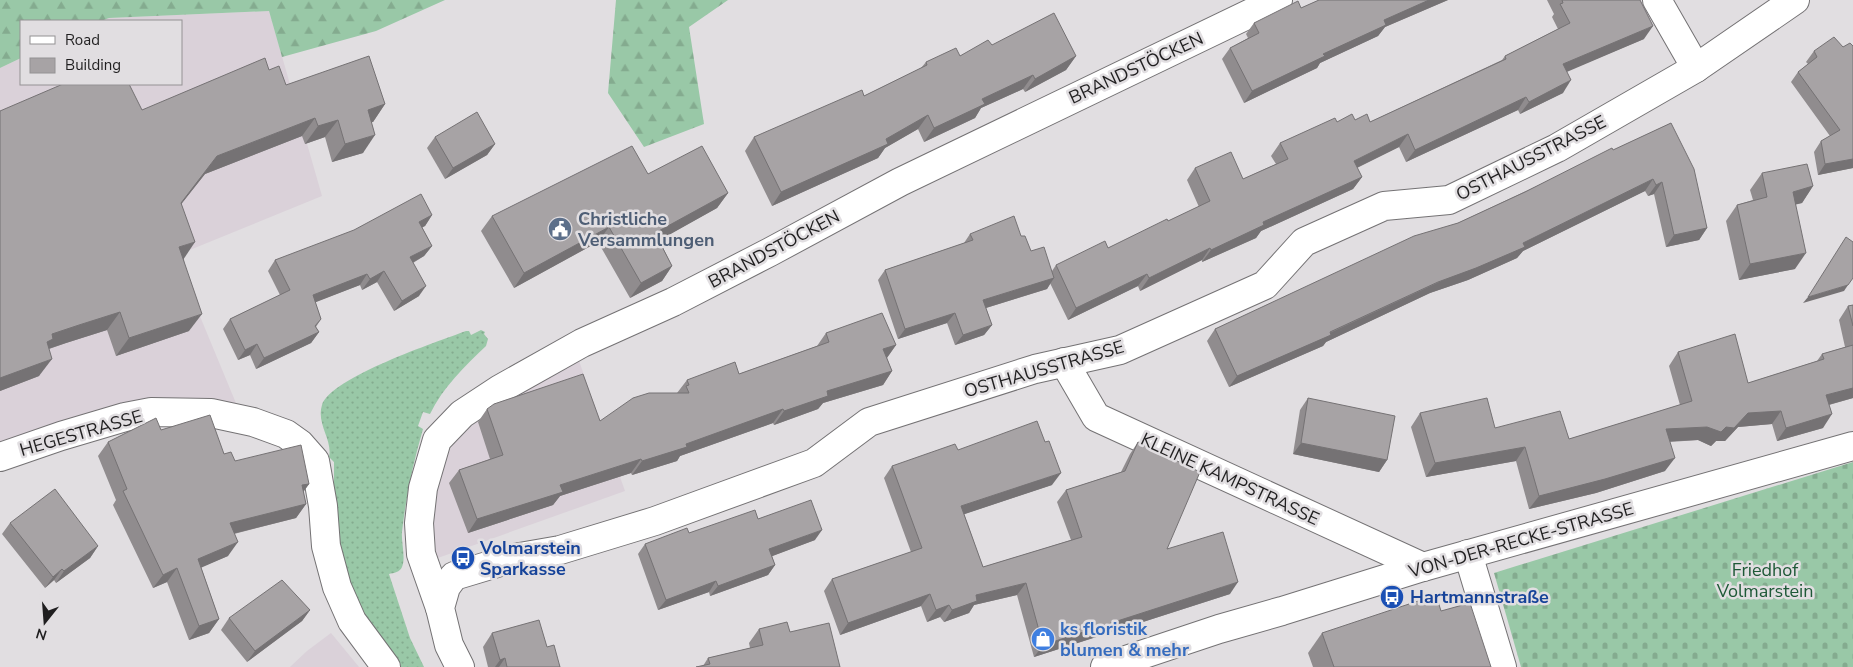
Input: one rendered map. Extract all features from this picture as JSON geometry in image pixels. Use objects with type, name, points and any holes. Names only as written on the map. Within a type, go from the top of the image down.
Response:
[{"type":"street","name":"BRANDSTÖCKEN","points":[[440,608],[421,554],[419,523],[423,488],[437,440],[462,414],[500,388],[582,343],[674,302],[909,177],[1278,0]]},
{"type":"street","points":[[1657,0],[1696,68]]},
{"type":"street","name":"OSTHAUSSTRASSE","points":[[440,608],[446,587],[454,576],[514,558],[560,550],[655,521],[814,463],[869,422],[1035,369],[1120,350],[1265,285],[1304,242],[1384,206],[1449,200],[1557,148],[1696,68],[1795,0]]},
{"type":"street","name":"KLEINE KAMPSTRASSE","points":[[1064,362],[1096,417],[1423,567]]},
{"type":"street","name":"HEGESTRASSE","points":[[0,457],[61,436],[125,417],[150,412],[211,413],[252,422],[286,434],[300,444],[315,461],[323,506],[326,546],[336,586],[352,621],[386,667]]},
{"type":"street","name":"VON-DER-RECKE-STRASSE","points":[[1105,667],[1219,629],[1423,567],[1853,446]]},
{"type":"street","points":[[1468,554],[1502,667]]},
{"type":"street","points":[[440,608],[449,645],[460,667]]},
{"type":"shaded area","points":[[269,11],[322,196],[175,256],[238,408],[0,447],[0,68],[20,58],[20,85],[182,85],[182,20],[104,20],[109,18]]},
{"type":"shaded area","points":[[578,358],[625,491],[435,559],[429,514],[440,466],[454,443],[471,426],[496,406]]},
{"type":"shaded area","points":[[331,633],[359,667],[290,667],[307,651]]},
{"type":"green space","points":[[0,0],[445,0],[376,31],[282,57],[269,11],[109,18],[104,20],[20,20],[20,58],[0,68]]},
{"type":"green space","points":[[616,0],[728,0],[689,27],[704,124],[644,147],[608,93]]},
{"type":"green space","points":[[481,330],[485,332],[484,334],[488,339],[486,346],[462,369],[448,386],[430,414],[423,412],[418,426],[423,429],[413,467],[402,532],[403,563],[400,570],[389,574],[410,638],[424,667],[399,667],[345,588],[334,506],[334,462],[329,457],[329,444],[321,419],[322,405],[330,394],[344,383],[364,372],[466,331],[469,331],[471,335]]},
{"type":"green space","name":"Friedhof Volmarstein","points":[[1853,462],[1853,667],[1521,667],[1494,573]]},
{"type":"building","points":[[1319,0],[1429,0],[1384,20],[1386,25],[1323,54],[1325,56],[1252,91],[1230,48],[1259,33],[1254,23],[1298,1],[1301,8]]},
{"type":"building","points":[[1562,0],[1640,0],[1653,26],[1563,64],[1571,80],[1529,102],[1526,97],[1415,150],[1408,134],[1354,161],[1362,177],[1263,222],[1264,225],[1211,250],[1210,248],[1149,278],[1147,274],[1076,308],[1056,265],[1105,241],[1108,248],[1167,219],[1168,221],[1210,201],[1195,168],[1231,152],[1243,179],[1288,159],[1280,143],[1335,118],[1337,122],[1352,114],[1355,120],[1367,114],[1370,122],[1506,59],[1505,56],[1570,23],[1560,4],[1563,3]]},
{"type":"building","points":[[1054,13],[1076,56],[1035,79],[1033,75],[982,99],[985,104],[934,128],[928,115],[886,139],[888,144],[781,192],[754,137],[862,90],[864,96],[927,65],[926,62],[956,48],[960,56],[988,40],[992,45]]},
{"type":"building","points":[[1834,37],[1843,47],[1850,43],[1853,46],[1853,159],[1825,164],[1821,141],[1840,130],[1798,72],[1817,57],[1814,51]]},
{"type":"building","points":[[369,56],[385,104],[368,110],[375,135],[345,144],[338,120],[318,126],[315,118],[217,156],[181,203],[195,242],[179,247],[202,314],[129,338],[120,312],[52,334],[53,339],[47,342],[52,359],[0,378],[0,111],[61,85],[130,85],[142,110],[265,58],[269,70],[279,66],[286,85]]},
{"type":"building","points":[[477,112],[495,144],[453,168],[435,137]]},
{"type":"building","points":[[1671,123],[1694,169],[1707,228],[1674,235],[1662,182],[1656,185],[1653,179],[1523,243],[1525,247],[1438,282],[1330,332],[1331,335],[1237,376],[1215,329],[1414,236],[1458,223],[1612,148],[1613,150]]},
{"type":"building","points":[[632,146],[648,174],[702,146],[728,193],[655,233],[672,266],[641,283],[609,227],[524,273],[492,216]]},
{"type":"building","points":[[1807,164],[1813,186],[1793,192],[1806,253],[1750,264],[1737,205],[1767,197],[1762,173]]},
{"type":"building","points":[[421,194],[432,215],[419,222],[432,246],[410,257],[426,286],[402,301],[384,271],[370,279],[367,274],[313,295],[321,319],[315,326],[319,332],[264,358],[257,344],[245,350],[230,319],[290,290],[275,260],[354,230]]},
{"type":"building","points":[[1014,216],[1021,236],[1025,236],[1031,251],[1044,247],[1054,278],[983,300],[992,325],[963,335],[955,313],[905,329],[885,270],[973,240],[970,234]]},
{"type":"building","points":[[1846,237],[1853,242],[1853,278],[1848,285],[1808,297]]},
{"type":"building","points":[[1853,305],[1853,326],[1848,306]]},
{"type":"building","points":[[882,313],[896,345],[883,349],[892,371],[827,391],[828,396],[784,411],[783,409],[686,444],[687,447],[642,461],[641,459],[560,485],[563,492],[477,519],[459,470],[503,455],[487,409],[494,404],[583,374],[600,421],[633,398],[649,393],[689,393],[686,386],[689,385],[687,380],[735,362],[739,374],[829,342],[826,333]]},
{"type":"building","points":[[1735,334],[1748,383],[1824,359],[1822,354],[1853,345],[1853,388],[1826,395],[1832,414],[1786,428],[1781,411],[1748,413],[1734,428],[1726,427],[1721,432],[1707,427],[1666,429],[1675,458],[1539,496],[1525,447],[1435,463],[1420,413],[1487,398],[1495,428],[1560,411],[1569,439],[1692,401],[1678,352]]},
{"type":"building","points":[[1308,398],[1395,416],[1387,460],[1301,443]]},
{"type":"building","points":[[210,415],[224,454],[231,452],[235,461],[301,445],[309,484],[302,485],[306,504],[230,523],[238,542],[198,559],[219,619],[199,626],[177,568],[163,575],[123,491],[127,489],[108,442],[156,418],[161,430]]},
{"type":"building","points":[[1037,421],[1045,442],[1049,441],[1061,473],[961,506],[983,567],[1082,537],[1066,490],[1125,471],[1138,442],[1200,472],[1167,549],[1223,532],[1238,582],[1043,645],[1026,583],[976,595],[977,601],[952,610],[949,605],[936,610],[930,594],[848,623],[832,579],[922,548],[892,466],[955,444],[958,450]]},
{"type":"building","points":[[55,489],[98,546],[53,577],[10,523]]},
{"type":"building","points":[[811,500],[822,530],[769,549],[775,565],[718,586],[716,581],[666,600],[645,544],[687,528],[689,533],[755,510],[758,519]]},
{"type":"building","points":[[282,580],[310,610],[255,651],[229,618]]},
{"type":"building","points":[[1436,595],[1441,611],[1470,603],[1491,667],[1334,667],[1322,633]]},
{"type":"building","points":[[539,620],[547,647],[554,645],[560,667],[507,667],[505,658],[500,660],[492,633]]},
{"type":"building","points":[[787,622],[790,632],[829,623],[840,667],[696,667],[710,664],[708,658],[763,645],[759,629]]},
{"type":"place","name":"Christliche Versammlungen","points":[[560,229]]},
{"type":"place","name":"Volmarstein Sparkasse","points":[[463,558]]},
{"type":"place","name":"Hartmannstraße","points":[[1392,597]]},
{"type":"place","name":"ks floristik blumen & mehr","points":[[1043,639]]}]
